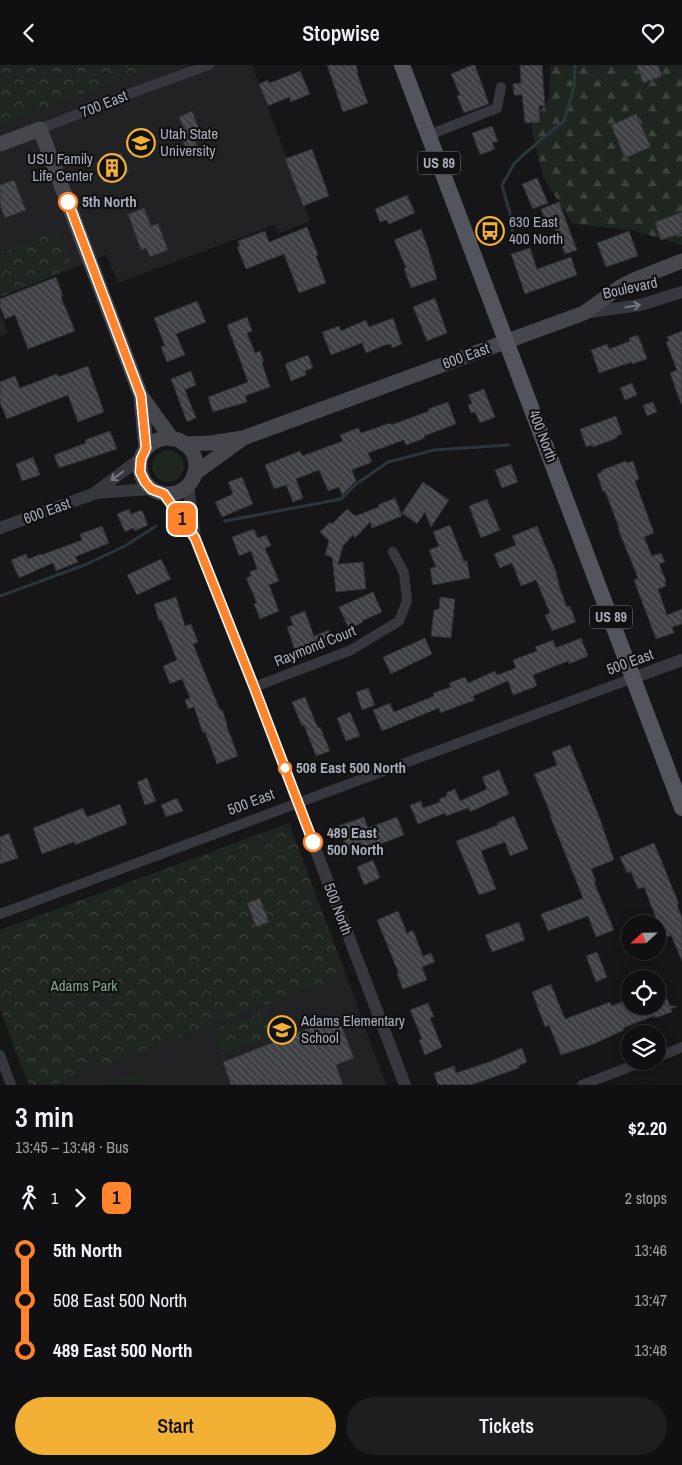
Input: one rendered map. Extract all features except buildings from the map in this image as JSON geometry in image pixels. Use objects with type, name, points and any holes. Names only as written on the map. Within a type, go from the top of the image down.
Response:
[{"type":"main road","name":"400 North","points":[[402,65],[682,808]]},
{"type":"main road","name":"700 East","points":[[0,144],[40,129]]},
{"type":"main road","points":[[40,129],[141,396],[178,441],[193,454],[196,463],[191,479],[183,489],[174,493],[158,491],[145,482],[140,472],[143,453],[141,396]]},
{"type":"main road","name":"600 East","points":[[178,441],[211,443],[243,438],[584,313],[620,287],[682,261]]},
{"type":"main road","points":[[143,453],[156,440],[165,438],[178,441]]},
{"type":"main road","name":"600 East","points":[[191,479],[243,438]]},
{"type":"street","name":"700 East","points":[[40,129],[209,65]]},
{"type":"street","points":[[429,135],[497,108],[500,87]]},
{"type":"street","name":"Boulevard","points":[[584,313],[640,305],[682,292]]},
{"type":"street","name":"600 East","points":[[0,528],[93,493],[143,453]]},
{"type":"street","name":"500 North","points":[[191,479],[195,538]]},
{"type":"street","name":"600 East","points":[[93,493],[158,491]]},
{"type":"street","name":"500 North","points":[[158,491],[195,538],[254,687],[405,1085]]},
{"type":"street","name":"Raymond Court","points":[[254,687],[351,650],[400,621],[407,601],[404,573],[394,552]]},
{"type":"street","name":"500 East","points":[[0,914],[682,660]]},
{"type":"street","points":[[666,1054],[682,1047]]},
{"type":"street","points":[[0,1055],[12,1085]]},
{"type":"street","points":[[582,1085],[621,1070]]},
{"type":"shaded area","name":"Utah State University","points":[[0,65],[252,65],[310,221],[278,234],[274,225],[118,283],[106,255],[0,297]]},
{"type":"shaded area","points":[[0,312],[8,333],[0,336]]},
{"type":"shaded area","name":"Adams Elementary School","points":[[346,975],[386,1085],[51,1085]]},
{"type":"green space","points":[[0,65],[157,65],[0,125]]},
{"type":"green space","points":[[551,65],[682,65],[682,245],[632,230],[573,224],[543,177],[531,126],[549,98]]},
{"type":"green space","points":[[58,231],[72,268],[0,297],[0,253]]},
{"type":"green space","points":[[168,450],[180,454],[184,466],[180,478],[168,482],[156,478],[152,466],[156,454]]},
{"type":"green space","name":"Adams Park","points":[[289,823],[346,975],[51,1085],[29,1085],[0,1010],[0,930]]},
{"type":"green space","points":[[266,1011],[271,1030],[269,1036],[228,1052],[221,1049],[214,1029]]},
{"type":"green space","points":[[141,1070],[146,1085],[101,1085]]},
{"type":"waterway","points":[[513,236],[511,217],[502,185],[514,164],[564,121],[574,87],[575,65]]},
{"type":"waterway","points":[[225,521],[341,499],[356,484],[388,462],[434,450],[509,445]]},
{"type":"waterway","points":[[0,596],[87,564],[125,546],[156,526]]},
{"type":"bus line","name":"1","points":[[68,202],[141,396],[146,448],[141,459],[140,472],[151,489],[164,494],[195,538],[313,842]]},
{"type":"place","name":"Utah State University","points":[[141,143]]},
{"type":"place","name":"USU Family Life Center","points":[[112,168]]},
{"type":"place","name":"5th North","points":[[68,202]]},
{"type":"place","name":"630 East 400 North","points":[[490,231]]},
{"type":"place","name":"508 East 500 North","points":[[285,768]]},
{"type":"place","name":"489 East 500 North","points":[[313,842]]},
{"type":"place","name":"Adams Elementary School","points":[[282,1030]]}]
